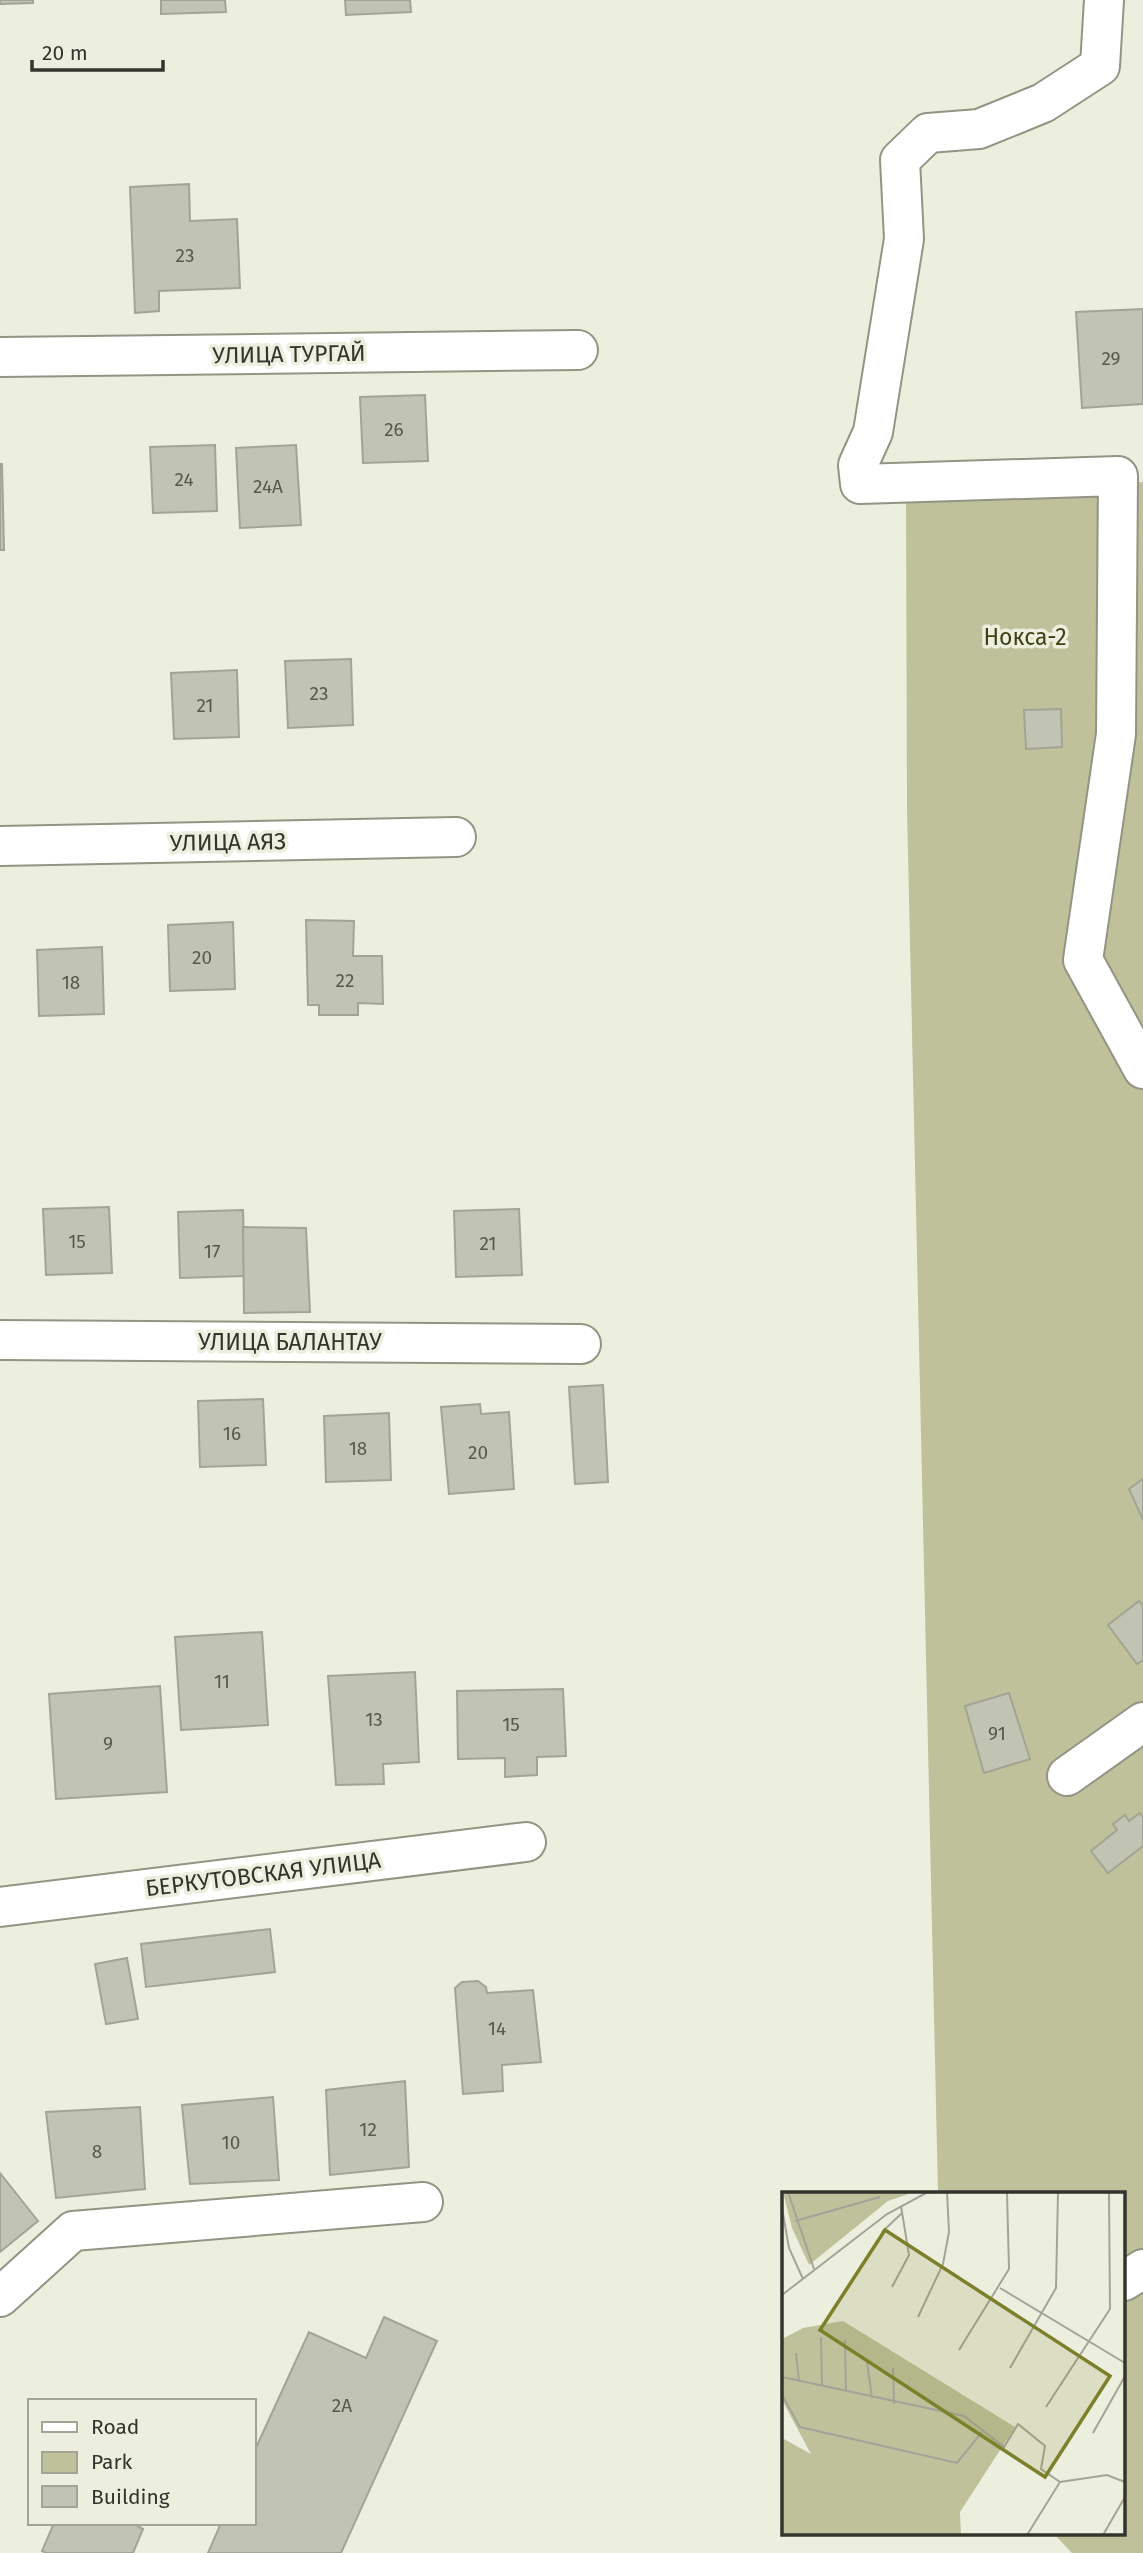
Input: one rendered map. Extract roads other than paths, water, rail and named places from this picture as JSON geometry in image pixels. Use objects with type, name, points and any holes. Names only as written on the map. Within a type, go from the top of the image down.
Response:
[{"type":"street","points":[[1104,0],[1100,66],[1043,103],[979,130],[928,133],[900,160],[904,239],[873,432],[858,465],[860,484],[1118,476],[1129,735],[1083,960],[1143,1069]]},
{"type":"street","name":"УЛИЦА ТУРГАЙ","points":[[0,357],[578,350]]},
{"type":"street","name":"УЛИЦА АЯЗ","points":[[0,846],[456,838]]},
{"type":"street","name":"УЛИЦА БАЛАНТАУ","points":[[0,1340],[581,1344]]},
{"type":"street","points":[[1068,1776],[1143,1722]]},
{"type":"street","name":"БЕРКУТОВСКАЯ УЛИЦА","points":[[0,1907],[526,1842]]},
{"type":"street","points":[[0,2297],[73,2231],[423,2202]]},
{"type":"street","points":[[1126,2280],[1143,2269]]},
{"type":"park label","name":"Нокса-2","points":[[1025,637]]}]
